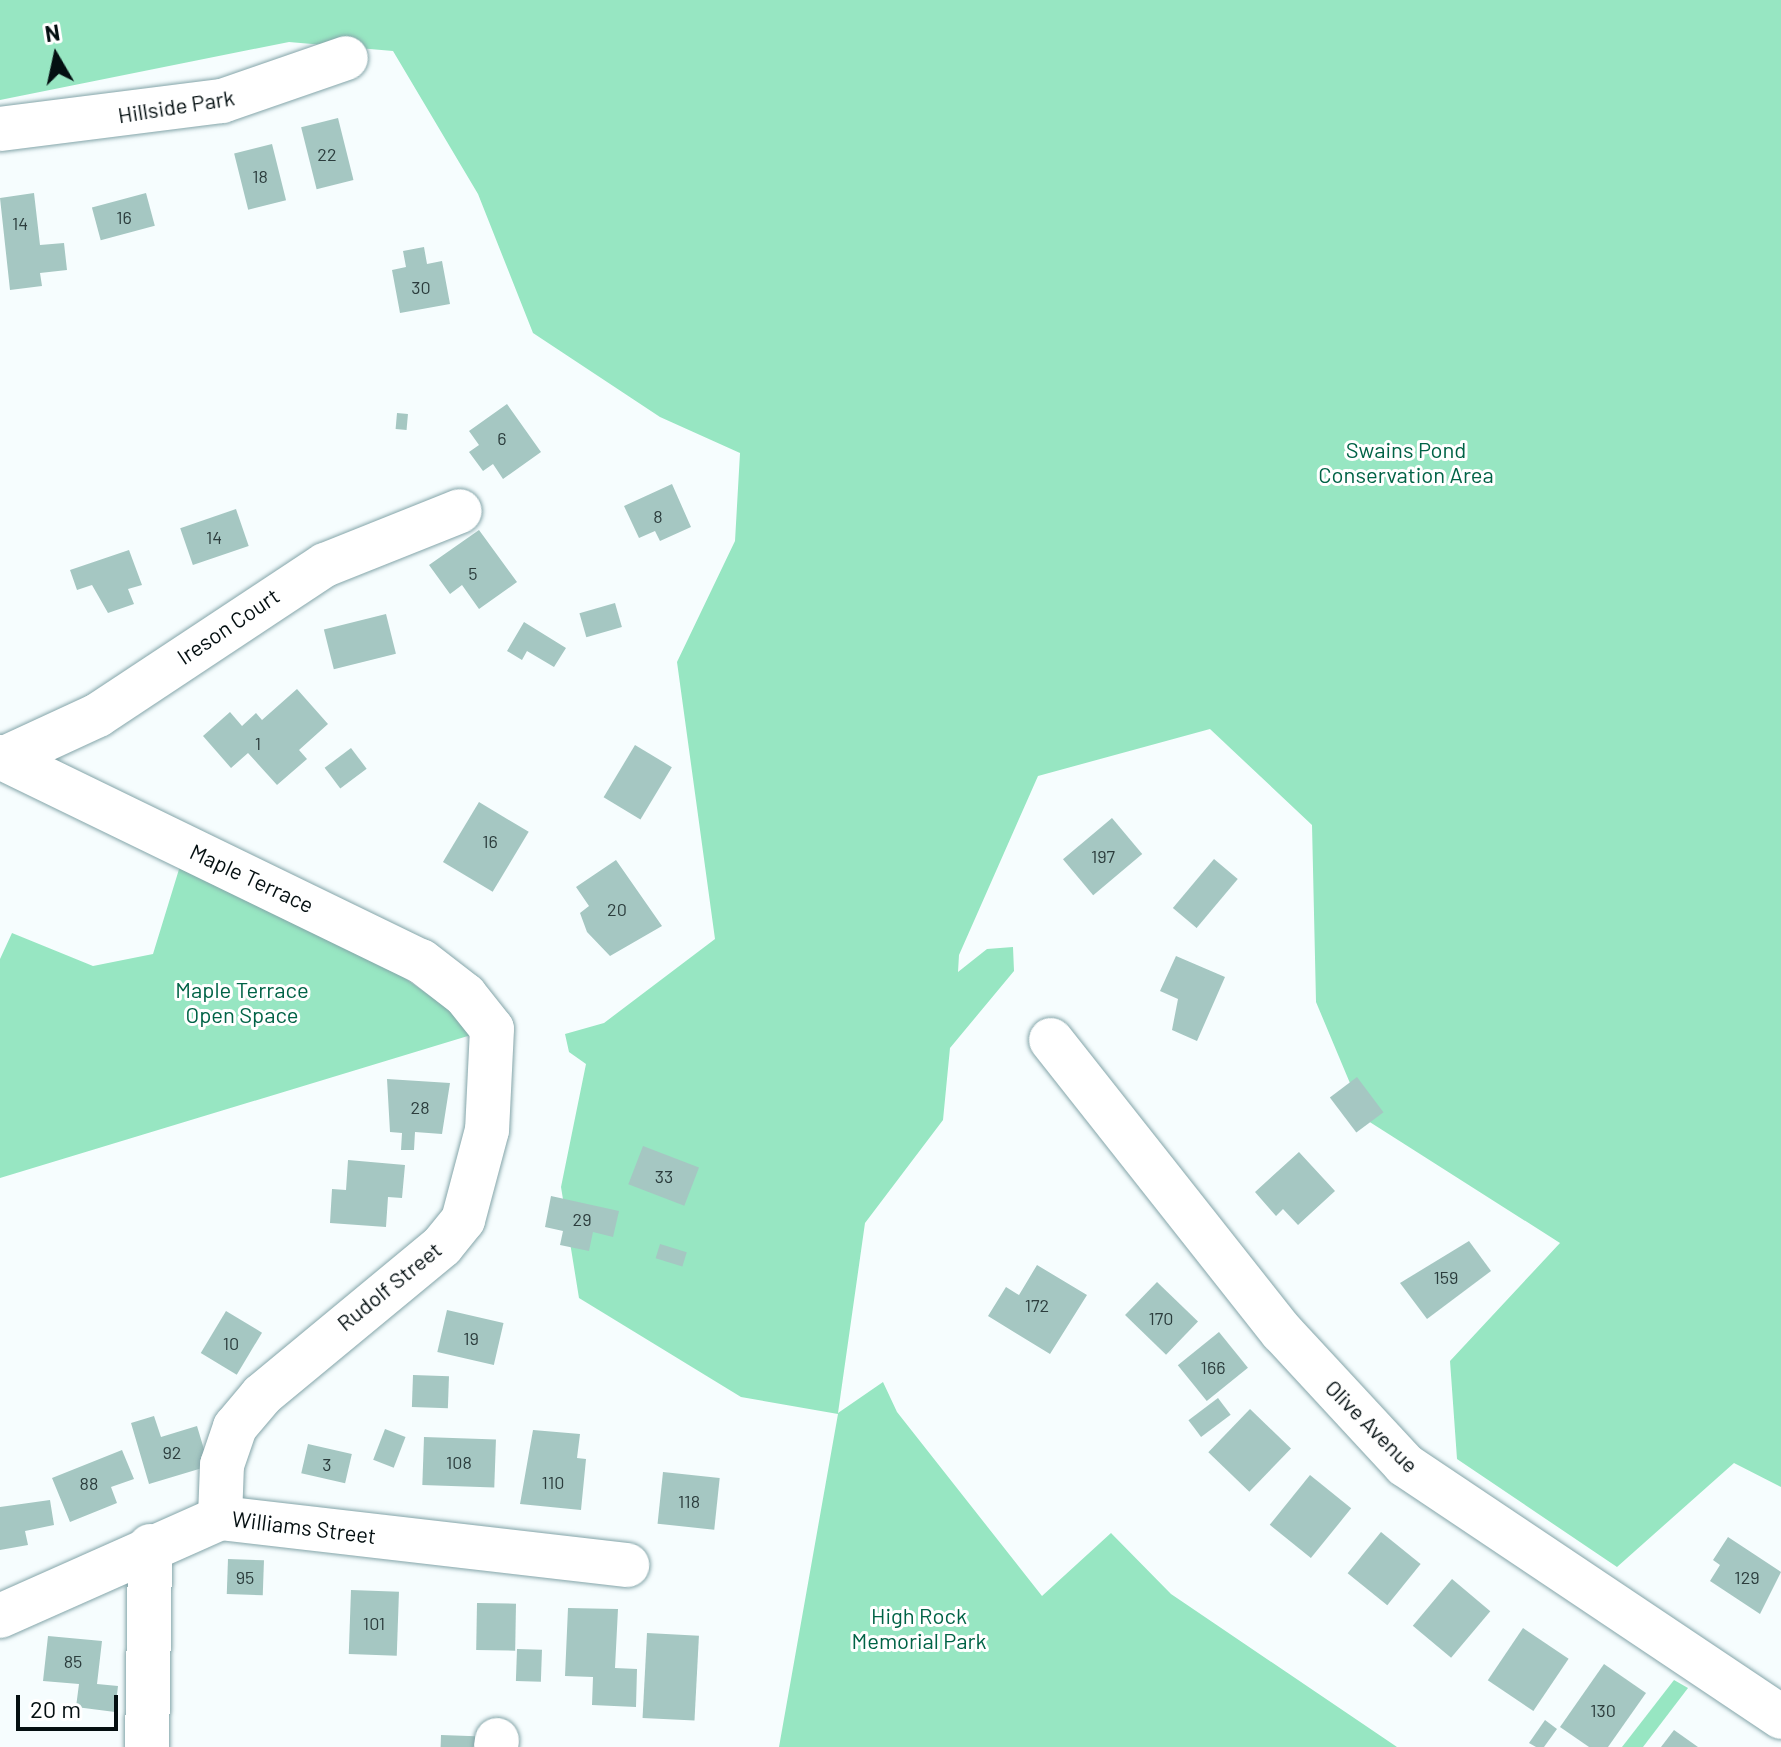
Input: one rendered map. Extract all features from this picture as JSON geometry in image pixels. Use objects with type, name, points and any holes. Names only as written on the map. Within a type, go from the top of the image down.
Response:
[{"type":"street","name":"Hillside Park","points":[[0,129],[222,101],[346,58]]},
{"type":"street","name":"Ireson Court","points":[[3,758],[98,715],[325,565],[460,511]]},
{"type":"street","name":"Maple Terrace","points":[[3,758],[421,961],[489,1022]]},
{"type":"street","name":"Rudolf Street","points":[[220,1518],[222,1465],[235,1427],[343,1322],[442,1246],[463,1220],[480,1175],[493,1093],[489,1022]]},
{"type":"street","name":"Olive Avenue","points":[[1051,1040],[1282,1332],[1405,1465],[1781,1717]]},
{"type":"street","name":"Williams Street","points":[[0,1616],[150,1546],[220,1518],[627,1565]]},
{"type":"street","points":[[147,1747],[150,1546]]},
{"type":"green space","points":[[0,0],[1781,0],[1781,1487],[1734,1463],[1617,1567],[1457,1459],[1450,1361],[1560,1243],[1365,1119],[1316,1002],[1312,825],[1210,729],[1038,776],[959,955],[958,972],[987,949],[1013,947],[1014,971],[950,1048],[943,1120],[865,1223],[838,1413],[883,1382],[897,1412],[1042,1596],[1111,1533],[1171,1594],[1397,1747],[779,1747],[838,1414],[741,1397],[579,1298],[561,1187],[586,1064],[569,1052],[565,1034],[604,1023],[715,939],[677,662],[735,541],[740,453],[660,417],[533,333],[478,194],[393,51],[289,42],[0,100]]},
{"type":"green space","name":"Maple Terrace Open Space","points":[[180,866],[358,945],[481,1032],[0,1178],[0,959],[12,933],[93,966],[153,954]]},
{"type":"green space","points":[[1674,1680],[1688,1688],[1643,1747],[1622,1747]]},
{"type":"building","points":[[338,118],[353,180],[317,189],[301,127]]},
{"type":"building","points":[[272,144],[286,200],[248,210],[234,153]]},
{"type":"building","points":[[34,193],[40,245],[64,243],[67,270],[40,273],[42,286],[10,290],[0,198]]},
{"type":"building","points":[[146,193],[155,226],[101,240],[92,207]]},
{"type":"building","points":[[424,247],[427,264],[442,261],[450,304],[400,313],[392,270],[406,267],[403,251]]},
{"type":"building","points":[[507,404],[541,452],[503,479],[493,464],[483,471],[469,452],[479,445],[469,431]]},
{"type":"building","points":[[397,413],[408,414],[407,430],[396,429]]},
{"type":"building","points":[[672,484],[691,527],[660,541],[655,531],[639,538],[624,506]]},
{"type":"building","points":[[236,509],[249,546],[193,565],[180,528]]},
{"type":"building","points":[[479,530],[517,582],[479,609],[462,585],[450,594],[429,565]]},
{"type":"building","points":[[129,550],[142,585],[128,589],[134,604],[108,613],[92,585],[77,590],[70,570]]},
{"type":"building","points":[[615,603],[622,627],[586,637],[579,613]]},
{"type":"building","points":[[386,614],[396,654],[334,669],[324,629]]},
{"type":"building","points":[[524,622],[566,648],[554,667],[527,651],[522,660],[507,651]]},
{"type":"building","points":[[297,689],[328,724],[299,750],[307,759],[277,785],[248,753],[231,768],[203,736],[230,712],[242,726],[256,713],[262,720]]},
{"type":"building","points":[[635,745],[672,767],[640,819],[604,797]]},
{"type":"building","points":[[351,748],[367,769],[340,789],[325,768]]},
{"type":"building","points":[[479,802],[529,832],[493,892],[443,862]]},
{"type":"building","points":[[1112,818],[1142,854],[1093,895],[1063,859]]},
{"type":"building","points":[[1214,859],[1238,879],[1197,928],[1173,908]]},
{"type":"building","points":[[616,860],[662,926],[610,956],[587,932],[580,913],[589,906],[576,887]]},
{"type":"building","points":[[1176,956],[1225,977],[1197,1041],[1172,1030],[1178,999],[1160,991]]},
{"type":"building","points":[[1357,1077],[1383,1112],[1356,1133],[1330,1097]]},
{"type":"building","points":[[387,1079],[450,1083],[442,1134],[415,1132],[414,1150],[401,1150],[402,1133],[390,1132]]},
{"type":"building","points":[[643,1146],[699,1168],[684,1206],[628,1184]]},
{"type":"building","points":[[1299,1152],[1335,1191],[1298,1225],[1283,1209],[1276,1216],[1255,1192]]},
{"type":"building","points":[[348,1160],[405,1165],[402,1198],[388,1197],[386,1227],[330,1223],[332,1189],[346,1190]]},
{"type":"building","points":[[551,1196],[619,1211],[613,1237],[593,1232],[589,1251],[560,1245],[563,1231],[545,1227]]},
{"type":"building","points":[[1469,1241],[1491,1271],[1427,1319],[1400,1283]]},
{"type":"building","points":[[660,1244],[687,1252],[682,1267],[656,1258]]},
{"type":"building","points":[[1037,1265],[1087,1295],[1050,1354],[988,1316],[1006,1287],[1019,1295]]},
{"type":"building","points":[[1157,1282],[1198,1322],[1166,1355],[1125,1315]]},
{"type":"building","points":[[447,1310],[504,1323],[494,1365],[437,1352]]},
{"type":"building","points":[[226,1311],[262,1333],[237,1375],[201,1353]]},
{"type":"building","points":[[1219,1332],[1248,1368],[1207,1401],[1178,1365]]},
{"type":"building","points":[[413,1375],[449,1376],[448,1408],[412,1407]]},
{"type":"building","points":[[1218,1398],[1231,1415],[1201,1437],[1188,1420]]},
{"type":"building","points":[[1250,1409],[1291,1449],[1249,1492],[1208,1452]]},
{"type":"building","points":[[154,1416],[161,1437],[197,1426],[209,1466],[149,1484],[131,1423]]},
{"type":"building","points":[[385,1429],[406,1437],[394,1468],[373,1460]]},
{"type":"building","points":[[533,1430],[580,1434],[577,1458],[586,1459],[581,1510],[520,1504]]},
{"type":"building","points":[[424,1437],[496,1440],[494,1487],[422,1485]]},
{"type":"building","points":[[308,1444],[352,1454],[345,1483],[301,1473]]},
{"type":"building","points":[[122,1450],[134,1479],[111,1487],[117,1503],[70,1522],[52,1478]]},
{"type":"building","points":[[663,1472],[720,1478],[714,1530],[658,1524]]},
{"type":"building","points":[[1310,1475],[1351,1508],[1311,1558],[1270,1525]]},
{"type":"building","points":[[50,1500],[54,1525],[25,1531],[28,1545],[0,1550],[0,1507]]},
{"type":"building","points":[[1381,1532],[1421,1564],[1387,1605],[1348,1573]]},
{"type":"building","points":[[1728,1537],[1781,1572],[1760,1614],[1710,1581],[1720,1565],[1713,1560]]},
{"type":"building","points":[[228,1559],[264,1560],[263,1595],[227,1594]]},
{"type":"building","points":[[1452,1579],[1490,1611],[1451,1658],[1413,1626]]},
{"type":"building","points":[[351,1590],[399,1592],[397,1656],[349,1654]]},
{"type":"building","points":[[477,1603],[516,1604],[515,1651],[476,1650]]},
{"type":"building","points":[[568,1608],[618,1609],[615,1668],[637,1669],[636,1707],[592,1705],[593,1677],[565,1676]]},
{"type":"building","points":[[1523,1628],[1569,1659],[1533,1711],[1488,1680]]},
{"type":"building","points":[[647,1633],[699,1636],[694,1721],[643,1718]]},
{"type":"building","points":[[48,1636],[102,1641],[97,1684],[118,1686],[115,1712],[76,1707],[79,1684],[43,1681]]},
{"type":"building","points":[[517,1649],[542,1650],[541,1682],[516,1681]]},
{"type":"building","points":[[1604,1664],[1646,1693],[1608,1747],[1589,1747],[1560,1727]]},
{"type":"building","points":[[1545,1720],[1557,1729],[1544,1747],[1536,1747],[1529,1743]]},
{"type":"building","points":[[1674,1730],[1698,1747],[1661,1747]]},
{"type":"building","points":[[441,1735],[476,1736],[476,1747],[441,1747]]},
{"type":"park label","name":"Swains Pond Conservation Area","points":[[1406,462]]},
{"type":"park label","name":"High Rock Memorial Park","points":[[919,1628]]}]
